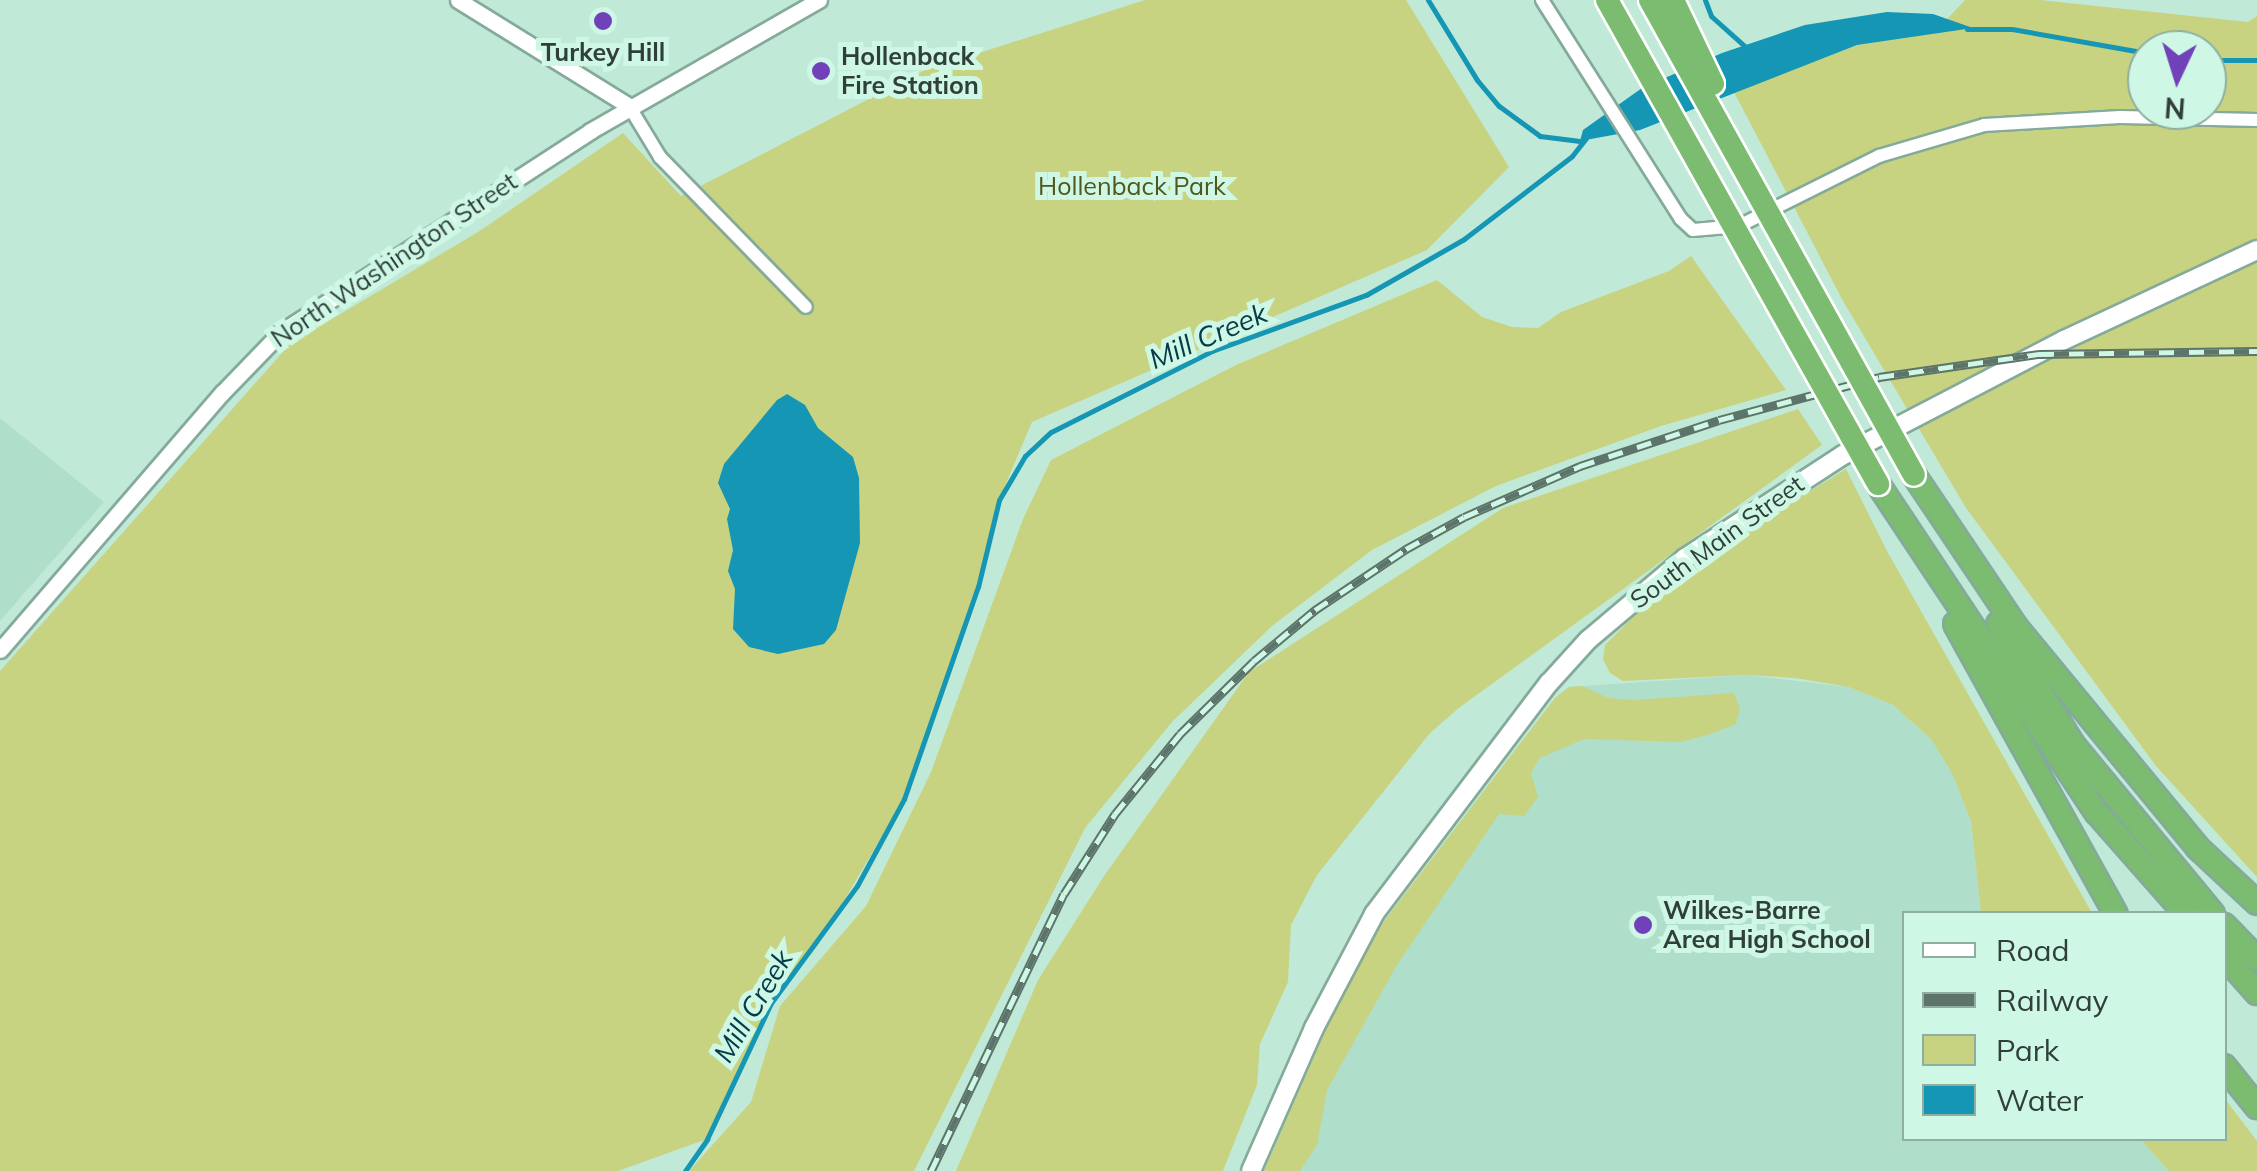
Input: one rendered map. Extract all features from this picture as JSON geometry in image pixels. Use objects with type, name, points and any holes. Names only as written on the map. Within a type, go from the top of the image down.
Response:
[{"type":"highway","points":[[1608,0],[2114,911]]},
{"type":"highway","points":[[1650,0],[1914,475],[2074,746],[2212,911]]},
{"type":"highway","points":[[1673,0],[1796,259]]},
{"type":"highway","points":[[1914,475],[2016,627],[2198,848],[2257,903]]},
{"type":"highway","points":[[1880,489],[2097,813],[2183,911]]},
{"type":"highway","points":[[2227,928],[2257,959]]},
{"type":"highway","points":[[2227,959],[2257,993]]},
{"type":"highway","points":[[2227,1070],[2257,1107]]},
{"type":"main road","name":"South Main Street","points":[[1251,1171],[1314,1028],[1374,914],[1549,684],[1588,640],[1685,558],[1843,455],[2081,332],[2257,250]]},
{"type":"street","points":[[458,0],[629,106],[660,157],[806,307]]},
{"type":"street","name":"North Washington Street","points":[[0,650],[262,348],[629,106],[819,0]]},
{"type":"street","points":[[1542,0],[1681,219],[1694,230],[1740,226],[1880,156],[1984,125],[2120,117],[2257,120]]},
{"type":"shaded area","points":[[0,418],[104,502],[0,621]]},
{"type":"shaded area","name":"Wilkes-Barre Area High School","points":[[1746,675],[1849,687],[1893,705],[1931,739],[1952,772],[1971,821],[1981,911],[1902,911],[1902,1141],[2142,1141],[2169,1171],[1264,1171],[1372,937],[1555,698],[1569,687]]},
{"type":"green space","name":"Hollenback Park","points":[[1145,0],[1406,0],[1509,167],[1427,250],[1032,422],[999,500],[978,587],[904,799],[816,948],[771,1003],[707,1139],[618,1171],[0,1171],[0,671],[290,344],[478,232],[623,133],[681,196],[923,71]]},
{"type":"green space","points":[[1965,0],[2040,0],[2248,22],[2257,16],[2257,877],[2156,766],[1966,508],[1843,301],[1734,92],[1857,45],[1934,33]]},
{"type":"green space","points":[[1691,256],[1786,390],[1661,426],[1496,486],[1372,550],[1272,626],[1172,722],[1085,828],[914,1171],[689,1171],[751,1102],[780,1006],[866,906],[931,772],[1023,519],[1051,460],[1236,365],[1437,280],[1482,317],[1512,327],[1538,328],[1561,312],[1669,271]]},
{"type":"green space","points":[[1798,409],[1822,445],[1460,707],[1430,733],[1317,875],[1291,925],[1288,982],[1260,1044],[1257,1085],[1223,1171],[956,1171],[1038,980],[1104,876],[1249,672],[1503,508]]},
{"type":"green space","points":[[1846,469],[1887,551],[2091,911],[1981,911],[1971,821],[1952,773],[1931,739],[1893,705],[1849,687],[1795,678],[1745,675],[1623,681],[1610,673],[1603,659],[1605,645],[1655,595],[1729,541]]},
{"type":"green space","points":[[1582,686],[1608,698],[1633,700],[1734,693],[1740,709],[1736,724],[1681,742],[1584,739],[1540,758],[1531,773],[1538,797],[1524,816],[1499,814],[1397,965],[1327,1090],[1317,1145],[1300,1171],[1264,1171],[1341,995],[1372,937],[1555,698],[1569,687]]},
{"type":"green space","points":[[2227,1102],[2257,1141],[2257,1171],[2169,1171],[2142,1141],[2227,1141]]},
{"type":"water","points":[[1887,12],[1933,14],[1973,28],[1857,45],[1640,130],[1580,141],[1583,130],[1642,88],[1722,53],[1805,25]]},
{"type":"water","points":[[787,394],[805,405],[818,428],[853,457],[859,478],[860,543],[836,630],[824,644],[778,654],[749,647],[733,629],[735,589],[728,571],[733,550],[727,519],[730,509],[718,483],[724,464],[777,400]]},
{"type":"waterway","points":[[1428,0],[1477,80],[1499,106],[1540,136],[1580,141]]},
{"type":"waterway","points":[[1705,0],[1711,16],[1748,49]]},
{"type":"waterway","name":"Mill Creek","points":[[1967,29],[2012,29],[2127,49]]},
{"type":"waterway","name":"Mill Creek","points":[[2227,60],[2257,60]]},
{"type":"waterway","name":"Mill Creek","points":[[685,1171],[707,1139],[771,1003],[857,886],[904,799],[978,587],[999,500],[1025,456],[1051,432],[1212,351],[1366,295],[1464,239],[1572,156],[1586,138]]},
{"type":"railway","points":[[931,1171],[1064,894],[1115,814],[1180,734],[1254,661],[1315,610],[1406,549],[1464,517],[1580,466],[1719,420],[1879,377],[2039,354],[2257,351]]},
{"type":"place","name":"Turkey Hill","points":[[603,21]]},
{"type":"place","name":"Hollenback Fire Station","points":[[821,71]]},
{"type":"place","name":"Wilkes-Barre Area High School","points":[[1643,925]]}]
